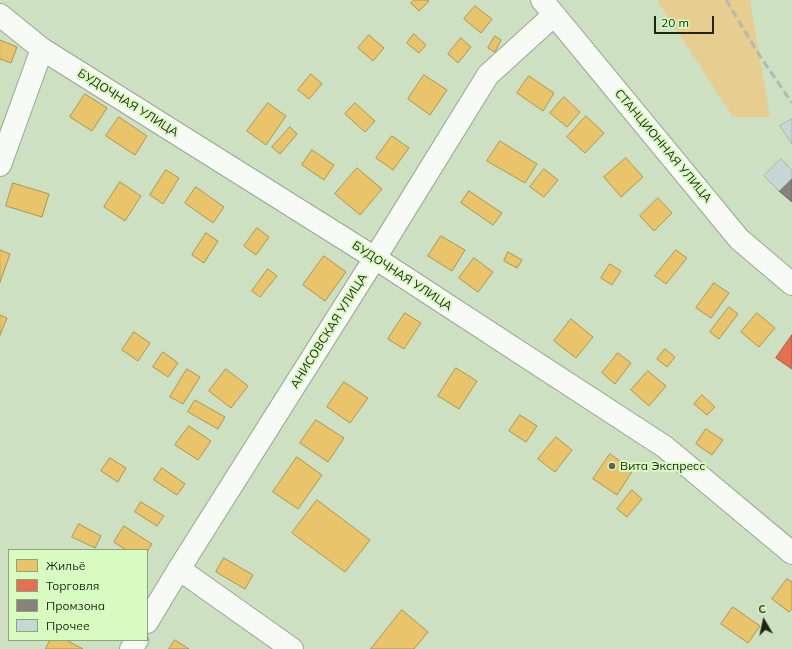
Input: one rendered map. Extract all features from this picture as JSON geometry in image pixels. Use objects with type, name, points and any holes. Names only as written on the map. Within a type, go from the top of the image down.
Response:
[{"type":"street","name":"АНИСОВСКАЯ УЛИЦА","points":[[148,620],[488,75],[548,8]]},
{"type":"street","name":"СТАНЦИОННАЯ УЛИЦА","points":[[548,8],[739,239],[792,284]]},
{"type":"street","name":"БУДОЧНАЯ УЛИЦА","points":[[0,15],[42,49],[375,258],[665,447],[792,553]]},
{"type":"street","points":[[0,165],[42,49]]},
{"type":"street","points":[[179,569],[292,649]]},
{"type":"shaded area","points":[[657,0],[750,0],[770,117],[733,117]]},
{"type":"building: Жильё","points":[[414,0],[429,1],[419,11],[411,3]]},
{"type":"building: Жильё","points":[[475,6],[492,19],[481,33],[464,19]]},
{"type":"building: Жильё","points":[[414,34],[426,45],[419,53],[407,43]]},
{"type":"building: Жильё","points":[[369,35],[384,48],[373,61],[358,48]]},
{"type":"building: Жильё","points":[[495,36],[501,40],[495,52],[488,48]]},
{"type":"building: Жильё","points":[[461,38],[471,47],[458,63],[448,54]]},
{"type":"building: Жильё","points":[[0,40],[17,47],[11,63],[0,59]]},
{"type":"building: Жильё","points":[[311,74],[322,84],[309,99],[298,90]]},
{"type":"building: Жильё","points":[[424,75],[447,90],[430,115],[408,99]]},
{"type":"building: Жильё","points":[[529,76],[554,93],[543,111],[517,93]]},
{"type":"building: Жильё","points":[[85,94],[107,108],[92,131],[70,117]]},
{"type":"building: Жильё","points":[[564,97],[580,112],[567,127],[550,113]]},
{"type":"building: Жильё","points":[[268,103],[286,116],[266,145],[247,131]]},
{"type":"building: Жильё","points":[[355,103],[375,121],[365,132],[345,114]]},
{"type":"building: Жильё","points":[[586,116],[604,133],[585,153],[567,137]]},
{"type":"building: Жильё","points":[[119,117],[147,136],[135,155],[106,136]]},
{"type":"building: Жильё","points":[[290,127],[297,134],[280,154],[272,147]]},
{"type":"building: Жильё","points":[[392,136],[409,148],[393,170],[376,158]]},
{"type":"building: Жильё","points":[[500,141],[537,164],[525,183],[487,161]]},
{"type":"building: Жильё","points":[[312,150],[334,165],[324,180],[302,165]]},
{"type":"building: Жильё","points":[[626,158],[643,177],[621,197],[604,177]]},
{"type":"building: Жильё","points":[[357,168],[382,189],[360,215],[335,194]]},
{"type":"building: Жильё","points":[[544,169],[558,180],[544,197],[530,187]]},
{"type":"building: Жильё","points":[[166,170],[179,178],[163,204],[150,195]]},
{"type":"building: Жильё","points":[[120,182],[141,196],[125,221],[104,207]]},
{"type":"building: Жильё","points":[[13,183],[49,194],[42,217],[6,206]]},
{"type":"building: Жильё","points":[[196,187],[224,207],[213,223],[185,203]]},
{"type":"building: Жильё","points":[[469,191],[502,213],[493,225],[461,203]]},
{"type":"building: Жильё","points":[[658,198],[672,213],[654,231],[640,216]]},
{"type":"building: Жильё","points":[[257,228],[269,237],[256,255],[244,246]]},
{"type":"building: Жильё","points":[[206,233],[218,241],[204,263],[192,255]]},
{"type":"building: Жильё","points":[[441,236],[465,250],[452,271],[428,256]]},
{"type":"building: Жильё","points":[[0,250],[10,254],[0,282]]},
{"type":"building: Жильё","points":[[676,250],[687,258],[666,284],[655,276]]},
{"type":"building: Жильё","points":[[508,252],[522,260],[517,268],[504,261]]},
{"type":"building: Жильё","points":[[324,256],[346,272],[325,301],[303,285]]},
{"type":"building: Жильё","points":[[474,258],[493,272],[478,292],[459,278]]},
{"type":"building: Жильё","points":[[610,264],[621,271],[612,285],[601,278]]},
{"type":"building: Жильё","points":[[268,269],[277,276],[260,297],[252,291]]},
{"type":"building: Жильё","points":[[714,283],[729,293],[711,318],[696,308]]},
{"type":"building: Жильё","points":[[729,307],[738,314],[719,339],[710,332]]},
{"type":"building: Жильё","points":[[405,313],[421,323],[404,349],[388,339]]},
{"type":"building: Жильё","points":[[757,313],[775,328],[759,347],[741,332]]},
{"type":"building: Жильё","points":[[0,315],[7,318],[0,335]]},
{"type":"building: Жильё","points":[[571,319],[593,337],[576,358],[554,341]]},
{"type":"building: Жильё","points":[[134,332],[150,343],[138,361],[122,350]]},
{"type":"building: Жильё","points":[[665,349],[675,357],[667,367],[657,359]]},
{"type":"building: Жильё","points":[[163,352],[178,363],[168,377],[153,367]]},
{"type":"building: Жильё","points":[[618,353],[631,363],[615,384],[602,373]]},
{"type":"building: Жильё","points":[[456,368],[477,381],[459,409],[438,396]]},
{"type":"building: Жильё","points":[[187,369],[200,377],[183,404],[170,397]]},
{"type":"building: Жильё","points":[[226,369],[248,386],[231,408],[209,391]]},
{"type":"building: Жильё","points":[[648,371],[666,386],[649,406],[631,390]]},
{"type":"building: Жильё","points":[[344,382],[368,398],[350,423],[327,407]]},
{"type":"building: Жильё","points":[[702,395],[715,407],[707,415],[694,404]]},
{"type":"building: Жильё","points":[[195,400],[225,417],[218,429],[188,412]]},
{"type":"building: Жильё","points":[[520,415],[537,426],[526,442],[509,431]]},
{"type":"building: Жильё","points":[[316,420],[344,438],[328,462],[300,443]]},
{"type":"building: Жильё","points":[[189,426],[211,441],[198,460],[175,445]]},
{"type":"building: Жильё","points":[[706,429],[723,440],[712,455],[696,444]]},
{"type":"building: Жильё","points":[[556,437],[572,450],[555,472],[538,459]]},
{"type":"building: Жильё","points":[[610,454],[633,470],[617,495],[593,479]]},
{"type":"building: Жильё","points":[[297,457],[322,475],[298,509],[273,492]]},
{"type":"building: Жильё","points":[[110,458],[126,468],[118,482],[101,471]]},
{"type":"building: Жильё","points":[[162,468],[185,484],[177,495],[154,480]]},
{"type":"building: Жильё","points":[[632,490],[642,499],[627,517],[617,509]]},
{"type":"building: Жильё","points":[[317,500],[370,540],[345,572],[292,533]]},
{"type":"building: Жильё","points":[[141,502],[164,516],[157,526],[135,512]]},
{"type":"building: Жильё","points":[[79,524],[101,536],[95,548],[72,537]]},
{"type":"building: Жильё","points":[[124,526],[152,544],[148,550],[148,549],[124,549],[114,542]]},
{"type":"building: Жильё","points":[[224,558],[253,575],[245,589],[216,572]]},
{"type":"building: Жильё","points":[[787,579],[792,582],[792,609],[789,612],[772,599]]},
{"type":"building: Жильё","points":[[733,607],[760,626],[748,643],[721,624]]},
{"type":"building: Жильё","points":[[402,610],[428,632],[414,649],[371,649]]},
{"type":"building: Жильё","points":[[175,640],[189,649],[169,649]]},
{"type":"building: Жильё","points":[[50,641],[68,641],[83,649],[46,649]]},
{"type":"building: Торговля","points":[[792,335],[792,369],[776,358]]},
{"type":"building: Промзона","points":[[792,178],[792,202],[779,191]]},
{"type":"building: Прочее","points":[[792,119],[792,144],[780,126]]},
{"type":"building: Прочее","points":[[781,159],[792,170],[792,178],[779,191],[764,176]]},
{"type":"railway","points":[[726,0],[760,56],[792,103]]},
{"type":"place","name":"Вита Экспресс","points":[[612,466]]}]
